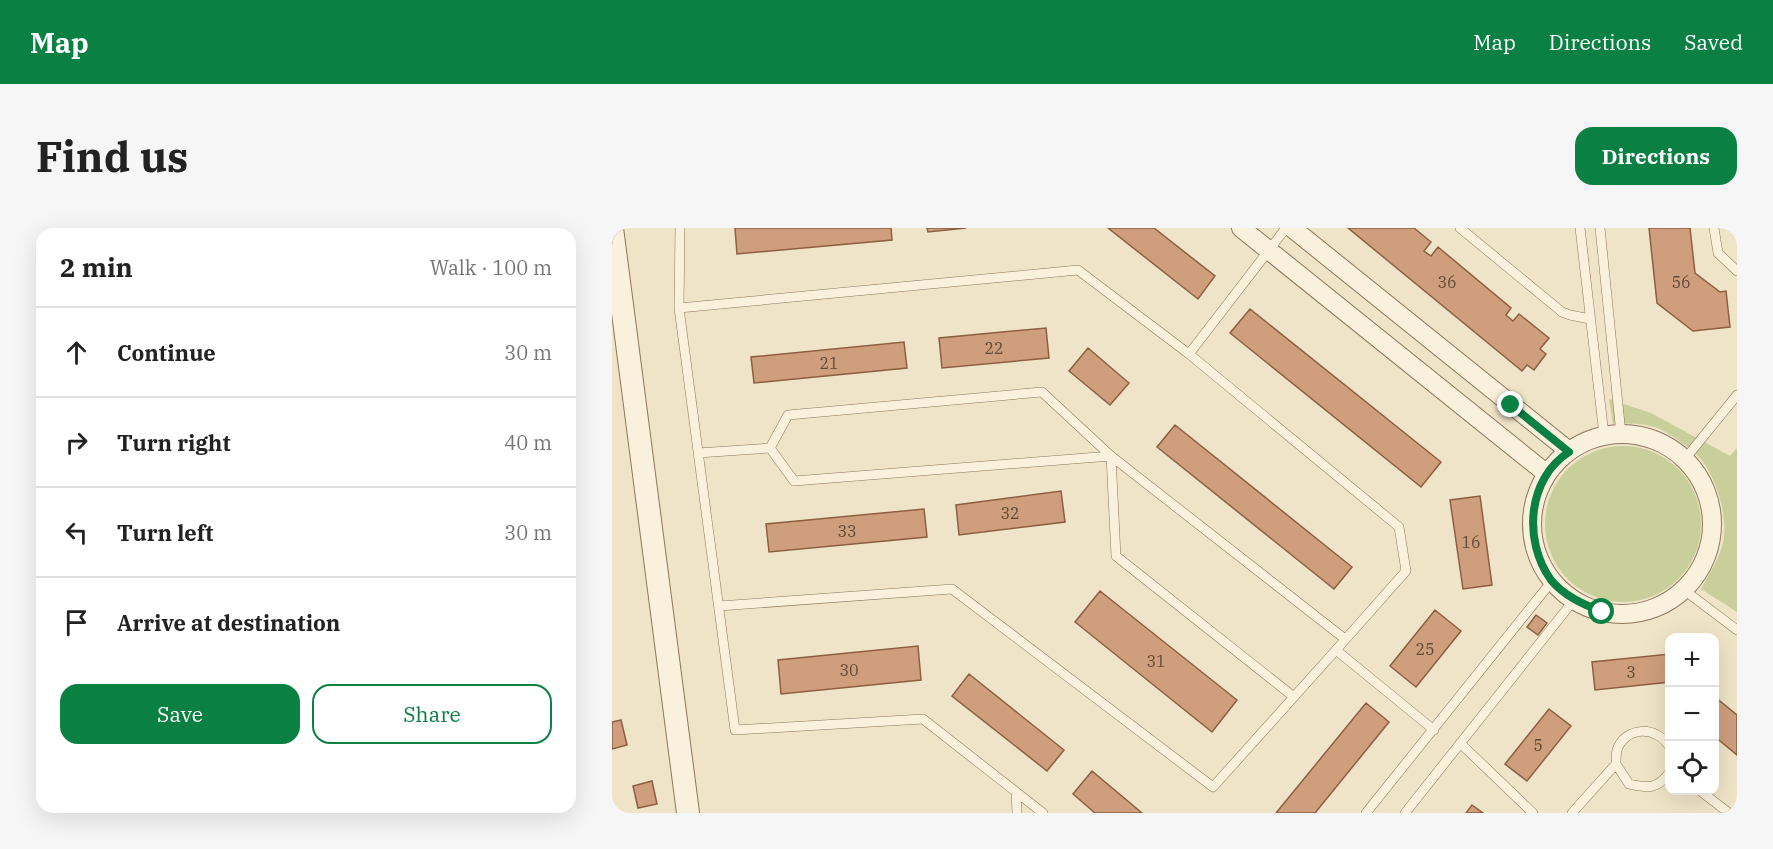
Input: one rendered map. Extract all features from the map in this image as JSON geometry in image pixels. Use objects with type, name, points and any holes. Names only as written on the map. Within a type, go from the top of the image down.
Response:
[{"type":"street","points":[[612,228],[616,302],[688,813]]},
{"type":"street","points":[[1241,228],[1547,474]]},
{"type":"street","points":[[1292,228],[1569,452]]},
{"type":"street","points":[[1633,434],[1661,442],[1685,459],[1702,482],[1711,510],[1711,539],[1702,567],[1684,590],[1659,606],[1631,614],[1602,612],[1574,600],[1552,581],[1538,556],[1532,528],[1535,500],[1547,474],[1562,456],[1581,443],[1612,435],[1633,434]]},
{"type":"lane","points":[[680,228],[679,308],[735,730],[923,718],[1043,813]]},
{"type":"lane","points":[[1189,354],[1286,228]]},
{"type":"lane","points":[[1460,228],[1562,312],[1590,319]]},
{"type":"lane","points":[[1580,228],[1590,319],[1612,435]]},
{"type":"lane","points":[[1600,228],[1612,435]]},
{"type":"lane","points":[[1714,228],[1718,253],[1737,271]]},
{"type":"lane","points":[[679,308],[1078,270],[1189,354],[1399,527],[1406,571],[1213,787],[952,589],[719,606]]},
{"type":"lane","points":[[770,448],[788,415],[1042,392],[1111,456],[1345,639]]},
{"type":"lane","points":[[1685,459],[1737,394]]},
{"type":"lane","points":[[698,453],[770,448]]},
{"type":"lane","points":[[770,448],[794,481],[1111,456]]},
{"type":"lane","points":[[1111,456],[1116,556],[1294,697]]},
{"type":"lane","points":[[1366,813],[1552,581]]},
{"type":"lane","points":[[1684,590],[1737,630]]},
{"type":"lane","points":[[1405,813],[1574,600]]},
{"type":"lane","points":[[1336,650],[1434,730]]},
{"type":"lane","points":[[1572,813],[1616,764],[1618,748],[1630,734],[1649,730],[1666,741]]},
{"type":"lane","points":[[1460,743],[1533,813]]},
{"type":"lane","points":[[1616,764],[1629,784],[1648,788],[1665,778]]},
{"type":"lane","points":[[1016,792],[1017,813]]},
{"type":"lane","points":[[1706,795],[1729,813]]},
{"type":"green space","points":[[1609,399],[1651,413],[1730,456],[1737,448],[1737,612],[1701,589],[1719,555],[1724,533],[1721,501],[1704,463],[1689,448],[1660,429],[1640,424],[1613,424]]},
{"type":"green space","points":[[1623,446],[1653,452],[1678,469],[1695,494],[1701,524],[1695,554],[1678,579],[1653,596],[1623,602],[1593,596],[1568,579],[1551,554],[1545,524],[1551,494],[1568,469],[1593,452]]},
{"type":"building","points":[[735,228],[891,228],[892,240],[737,254]]},
{"type":"building","points":[[927,228],[966,228],[928,232]]},
{"type":"building","points":[[1108,228],[1154,228],[1215,276],[1198,299]]},
{"type":"building","points":[[1348,228],[1414,228],[1431,242],[1424,251],[1431,256],[1438,247],[1511,308],[1506,315],[1513,321],[1519,314],[1549,338],[1540,349],[1546,354],[1534,370],[1527,365],[1522,371]]},
{"type":"building","points":[[1649,228],[1690,228],[1695,273],[1720,292],[1726,291],[1730,327],[1693,331],[1657,303]]},
{"type":"building","points":[[1250,309],[1441,462],[1421,487],[1230,333]]},
{"type":"building","points":[[1046,328],[1049,358],[942,368],[939,338]]},
{"type":"building","points":[[904,342],[907,368],[754,383],[751,357]]},
{"type":"building","points":[[1088,348],[1129,383],[1110,405],[1069,371]]},
{"type":"building","points":[[1175,425],[1352,567],[1334,589],[1157,447]]},
{"type":"building","points":[[1061,491],[1065,522],[959,535],[956,505]]},
{"type":"building","points":[[1480,496],[1492,585],[1463,589],[1450,500]]},
{"type":"building","points":[[924,509],[927,537],[769,552],[766,524]]},
{"type":"building","points":[[1100,591],[1237,700],[1212,732],[1075,622]]},
{"type":"building","points":[[1435,610],[1461,631],[1416,687],[1390,666]]},
{"type":"building","points":[[1536,615],[1547,623],[1538,635],[1527,627]]},
{"type":"building","points":[[918,646],[921,680],[781,694],[778,660]]},
{"type":"building","points":[[1665,655],[1665,683],[1595,690],[1592,662]]},
{"type":"building","points":[[969,674],[1064,750],[1047,771],[952,696]]},
{"type":"building","points":[[1719,700],[1737,715],[1737,755],[1719,740]]},
{"type":"building","points":[[1366,703],[1389,722],[1315,813],[1276,813]]},
{"type":"building","points":[[1549,709],[1571,726],[1527,781],[1505,764]]},
{"type":"building","points":[[621,720],[627,745],[612,749],[612,722]]},
{"type":"building","points":[[1092,771],[1142,813],[1095,813],[1073,794]]},
{"type":"building","points":[[652,781],[657,804],[638,808],[633,786]]},
{"type":"building","points":[[1472,805],[1483,813],[1466,813]]},
{"type":"route","points":[[1511,405],[1569,452],[1562,456],[1547,474],[1535,500],[1532,528],[1538,556],[1552,581],[1574,600],[1602,612]]}]
